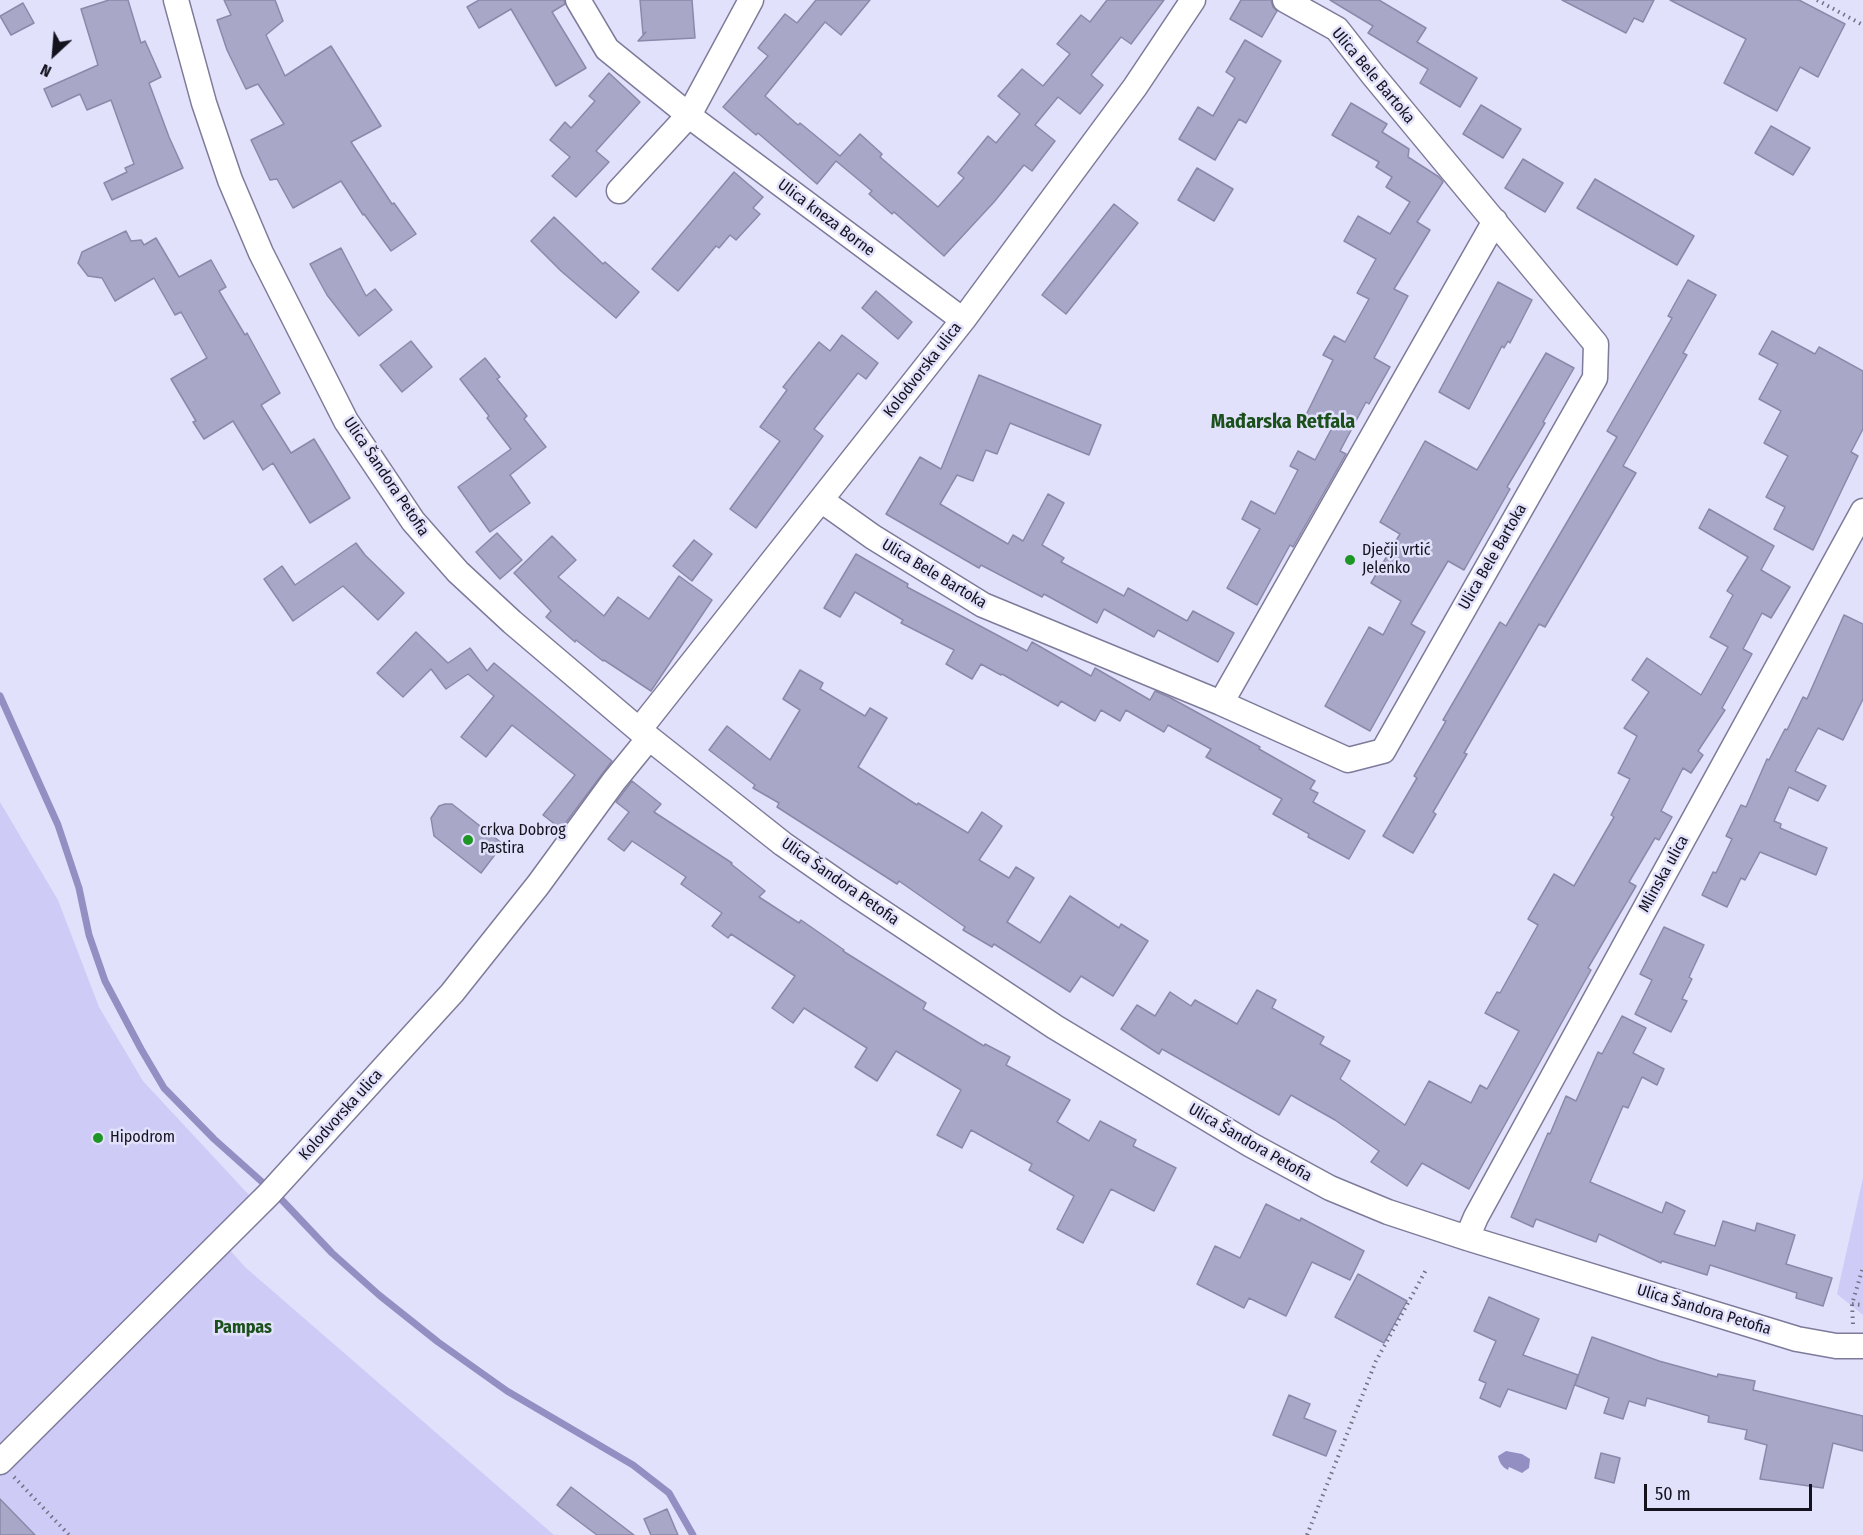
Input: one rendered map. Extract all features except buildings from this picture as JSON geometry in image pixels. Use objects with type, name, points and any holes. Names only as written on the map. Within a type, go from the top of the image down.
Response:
[{"type":"street","name":"Ulica Šandora Petofia","points":[[176,0],[204,103],[230,180],[261,254],[346,421],[413,521],[458,572],[512,622],[644,734],[783,844],[849,891],[1091,1049],[1251,1145],[1330,1188],[1388,1212],[1467,1238],[1797,1339],[1836,1346],[1860,1339]]},
{"type":"street","name":"Ulica kneza Borne","points":[[578,0],[607,49],[689,115],[963,320]]},
{"type":"street","points":[[620,191],[689,115],[751,0]]},
{"type":"street","name":"Kolodvorska ulica","points":[[0,1462],[270,1194],[452,993],[538,885],[614,781],[644,734],[820,500],[963,320],[1135,87],[1192,0]]},
{"type":"street","name":"Ulica Bele Bartoka","points":[[820,500],[873,537],[983,605],[1221,703],[1348,760],[1383,751],[1595,378],[1596,344],[1337,29],[1285,0]]},
{"type":"street","points":[[1221,703],[1495,221]]},
{"type":"street","name":"Mlinska ulica","points":[[1467,1238],[1482,1206],[1863,511]]},
{"type":"path","points":[[1817,0],[1863,25]]},
{"type":"path","points":[[1860,1339],[1853,1322],[1852,1304],[1863,1267]]},
{"type":"path","points":[[1307,1535],[1376,1361],[1426,1270]]},
{"type":"path","points":[[1852,1304],[1863,1305]]},
{"type":"path","points":[[0,1462],[69,1535]]},
{"type":"shaded area","name":"Hipodrom","points":[[0,802],[58,900],[99,1007],[143,1081],[249,1195],[215,1233],[245,1267],[554,1535],[0,1535]]},
{"type":"shaded area","points":[[1863,1178],[1863,1315],[1837,1294]]},
{"type":"shaded area","points":[[1506,1451],[1522,1454],[1530,1459],[1529,1468],[1522,1473],[1509,1467],[1508,1470],[1506,1469],[1498,1456]]},
{"type":"waterway","points":[[0,696],[58,825],[79,888],[89,935],[105,981],[141,1049],[164,1088],[214,1139],[261,1181]]},
{"type":"waterway","points":[[280,1198],[332,1253],[379,1295],[438,1342],[507,1391],[633,1465],[669,1493],[693,1535]]},
{"type":"place","name":"Dječji vrtić Jelenko","points":[[1350,560]]},
{"type":"place","name":"crkva Dobrog Pastira","points":[[468,840]]},
{"type":"place","name":"Hipodrom","points":[[98,1138]]},
{"type":"district","name":"Mađarska Retfala","points":[[1283,422]]},
{"type":"district","name":"Pampas","points":[[243,1328]]}]
